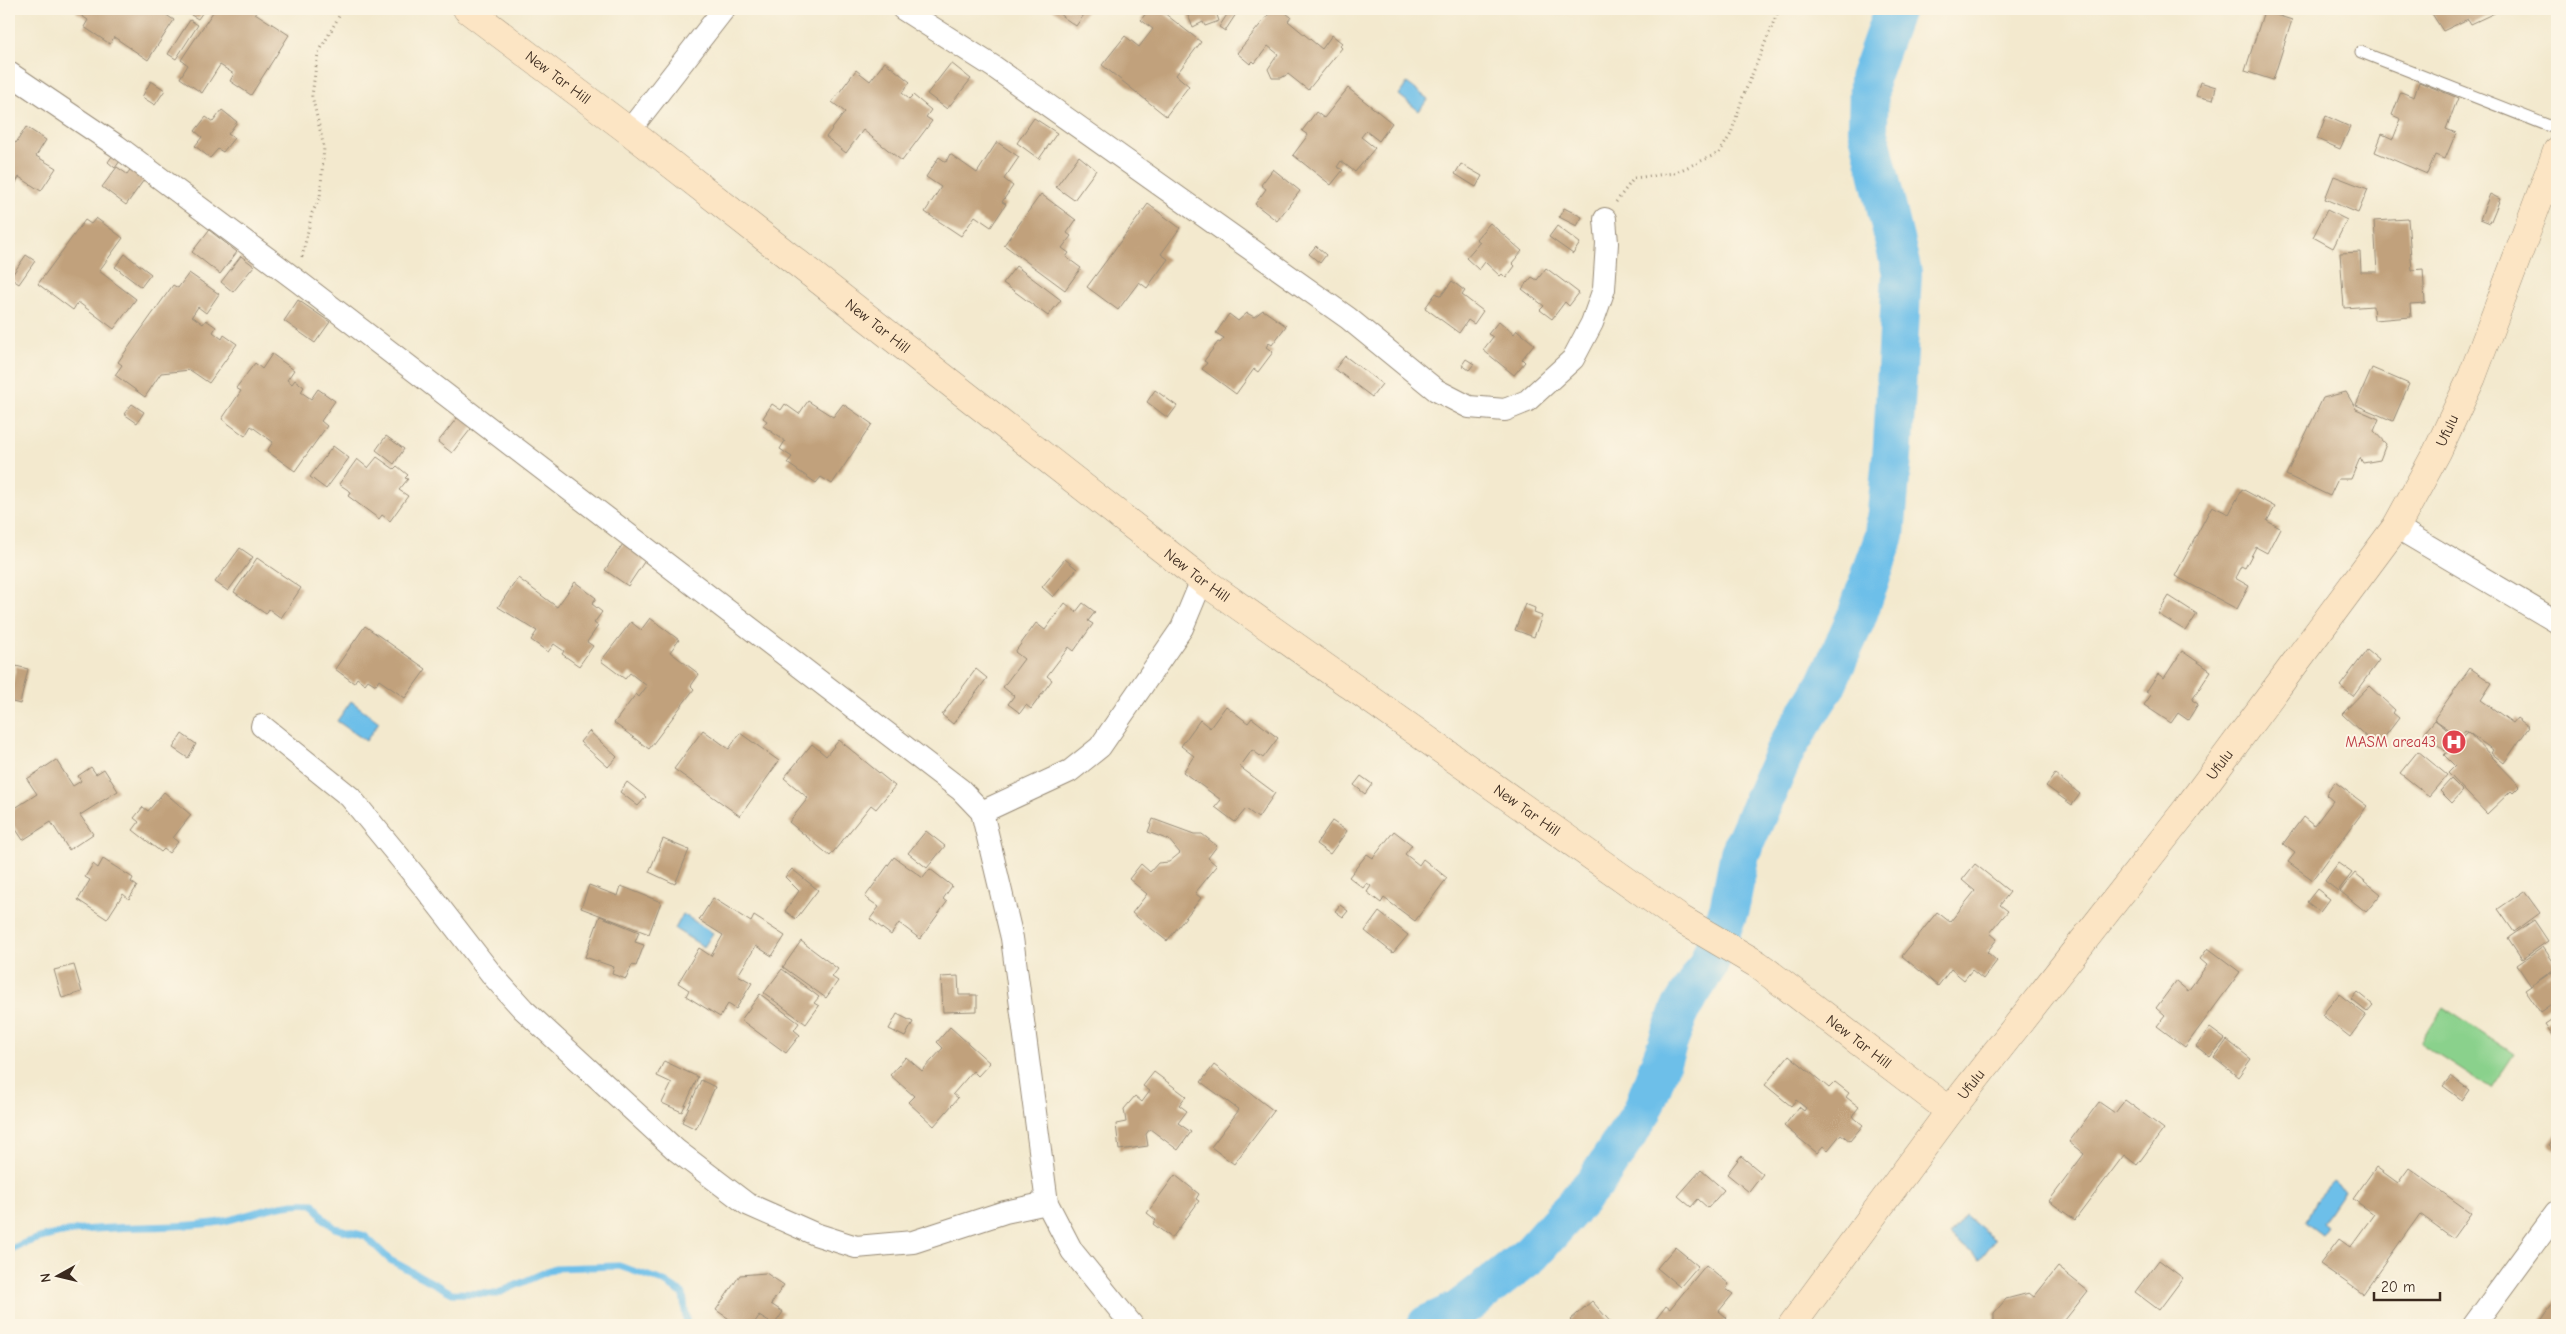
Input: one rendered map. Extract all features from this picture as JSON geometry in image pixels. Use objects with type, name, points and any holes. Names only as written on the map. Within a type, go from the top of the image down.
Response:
[{"type":"street","name":"New Tar Hill","points":[[467,9],[628,132],[1202,580],[1679,918],[1757,964],[1950,1111]]},
{"type":"street","points":[[628,132],[724,9]]},
{"type":"street","points":[[902,9],[994,67],[1348,318],[1436,390],[1468,406],[1505,410],[1527,401],[1573,359],[1592,324],[1604,289],[1607,243],[1605,219]]},
{"type":"street","points":[[9,73],[117,146],[299,282],[961,790],[982,812],[1012,938],[1047,1204],[1072,1251],[1132,1325]]},
{"type":"street","name":"Ufulu","points":[[1792,1325],[1950,1111],[2186,810],[2396,527],[2438,452],[2472,377],[2557,151]]},
{"type":"street","points":[[2396,527],[2557,622]]},
{"type":"street","points":[[982,812],[1033,790],[1070,771],[1100,747],[1182,628],[1202,580]]},
{"type":"street","points":[[262,726],[350,798],[424,887],[493,976],[523,1009],[676,1150],[747,1204],[815,1234],[856,1247],[913,1242],[1005,1212],[1047,1204]]},
{"type":"street","points":[[2474,1325],[2557,1212]]},
{"type":"lane","points":[[2361,52],[2557,129]]},
{"type":"path","points":[[299,282],[307,230],[320,198],[324,147],[312,96],[318,54],[343,9]]},
{"type":"path","points":[[1605,219],[1634,178],[1674,173],[1719,153],[1731,134],[1742,99],[1779,9]]},
{"type":"green space","points":[[2443,1007],[2514,1054],[2491,1089],[2420,1043]]},
{"type":"water","points":[[1407,83],[1428,99],[1419,111],[1399,95]]},
{"type":"water","points":[[351,701],[379,722],[366,741],[337,721]]},
{"type":"water","points":[[683,914],[713,933],[704,947],[675,929]]},
{"type":"water","points":[[2333,1182],[2344,1191],[2323,1222],[2328,1226],[2322,1234],[2306,1222],[2316,1200]]},
{"type":"water","points":[[1965,1215],[1995,1240],[1980,1259],[1949,1235]]},
{"type":"building","points":[[78,9],[157,9],[174,20],[148,60],[114,37],[110,44],[84,27],[88,20],[76,12]]},
{"type":"building","points":[[195,9],[205,9],[198,19],[191,15]]},
{"type":"building","points":[[215,9],[257,9],[255,13],[289,35],[251,95],[230,81],[234,74],[220,65],[202,93],[180,78],[188,65],[181,60]]},
{"type":"building","points":[[1052,9],[1088,9],[1076,26]]},
{"type":"building","points":[[1149,9],[1159,9],[1201,42],[1176,75],[1189,86],[1166,116],[1102,65],[1125,36],[1139,47],[1153,29],[1141,20]]},
{"type":"building","points":[[1185,9],[1224,9],[1225,12],[1217,15],[1219,21],[1205,26],[1203,22],[1193,27]]},
{"type":"building","points":[[1273,9],[1281,9],[1291,17],[1288,21],[1322,49],[1332,35],[1342,43],[1340,46],[1342,48],[1308,90],[1288,74],[1281,78],[1272,78],[1268,69],[1278,54],[1268,46],[1255,63],[1253,61],[1250,64],[1237,53]]},
{"type":"building","points":[[2429,9],[2503,9],[2471,24],[2468,19],[2443,31]]},
{"type":"building","points":[[1230,10],[1236,14],[1225,31],[1219,27]]},
{"type":"building","points":[[2264,11],[2292,20],[2273,80],[2245,71]]},
{"type":"building","points":[[190,20],[198,25],[176,59],[168,54]]},
{"type":"building","points":[[885,62],[910,82],[902,93],[909,99],[913,95],[931,110],[926,117],[932,121],[902,161],[863,130],[846,153],[826,137],[845,112],[832,102],[856,70],[870,81]]},
{"type":"building","points":[[951,63],[971,79],[947,109],[927,94]]},
{"type":"building","points":[[151,81],[165,90],[155,105],[142,97]]},
{"type":"building","points":[[2200,82],[2216,87],[2213,100],[2196,96]]},
{"type":"building","points":[[2419,82],[2458,98],[2446,129],[2456,133],[2445,159],[2435,155],[2427,174],[2375,152],[2382,134],[2393,139],[2401,119],[2392,115],[2401,92],[2414,97]]},
{"type":"building","points":[[1348,88],[1392,123],[1379,141],[1366,131],[1361,137],[1375,148],[1355,172],[1341,161],[1337,167],[1343,170],[1331,185],[1293,155],[1308,135],[1302,131],[1316,112],[1324,118]]},
{"type":"building","points":[[222,110],[237,122],[228,134],[234,138],[223,152],[218,149],[210,158],[195,146],[202,137],[195,131],[206,117],[213,122]]},
{"type":"building","points":[[2326,116],[2350,127],[2340,149],[2317,139]]},
{"type":"building","points":[[1034,118],[1057,133],[1039,159],[1017,143]]},
{"type":"building","points":[[26,127],[46,140],[36,156],[56,168],[41,191],[19,177],[9,195],[9,143],[11,140],[16,143]]},
{"type":"building","points":[[997,142],[1019,157],[1004,179],[1013,186],[1002,202],[1006,204],[991,227],[975,216],[961,236],[925,212],[941,187],[926,177],[939,157],[946,162],[950,154],[977,173]]},
{"type":"building","points":[[115,152],[122,158],[115,168],[108,162]]},
{"type":"building","points":[[1079,156],[1096,170],[1074,200],[1056,187]]},
{"type":"building","points":[[1461,164],[1482,176],[1476,187],[1455,174]]},
{"type":"building","points":[[117,167],[127,174],[132,167],[146,177],[126,205],[102,187]]},
{"type":"building","points":[[1273,169],[1300,191],[1277,221],[1255,204],[1266,189],[1261,185]]},
{"type":"building","points":[[2334,176],[2368,189],[2358,213],[2325,199]]},
{"type":"building","points":[[1041,194],[1076,220],[1067,233],[1071,236],[1062,248],[1069,253],[1066,257],[1081,268],[1065,290],[1004,245]]},
{"type":"building","points":[[2490,194],[2500,199],[2490,223],[2480,219]]},
{"type":"building","points":[[1148,204],[1180,228],[1161,254],[1168,259],[1147,288],[1139,282],[1118,310],[1087,287]]},
{"type":"building","points":[[1564,208],[1582,217],[1577,226],[1559,217]]},
{"type":"building","points":[[2327,210],[2347,220],[2333,248],[2313,237]]},
{"type":"building","points":[[96,218],[123,238],[99,271],[136,299],[114,329],[78,302],[73,310],[38,284],[85,220],[91,224]]},
{"type":"building","points":[[2408,219],[2412,270],[2423,269],[2425,303],[2410,304],[2411,317],[2374,320],[2373,306],[2344,308],[2340,253],[2360,252],[2361,272],[2377,272],[2374,221]]},
{"type":"building","points":[[1490,223],[1522,251],[1512,263],[1515,266],[1506,278],[1502,274],[1500,276],[1485,262],[1479,270],[1466,258],[1480,242],[1476,239]]},
{"type":"building","points":[[1557,226],[1580,243],[1573,254],[1549,237]]},
{"type":"building","points":[[209,230],[237,252],[220,274],[192,252]]},
{"type":"building","points":[[1316,246],[1326,255],[1320,263],[1309,254]]},
{"type":"building","points":[[125,254],[151,274],[141,287],[115,267]]},
{"type":"building","points":[[26,255],[35,261],[19,284],[10,278]]},
{"type":"building","points":[[241,256],[254,266],[233,292],[221,282]]},
{"type":"building","points":[[1016,266],[1061,300],[1048,316],[1003,283]]},
{"type":"building","points":[[1546,268],[1579,293],[1569,306],[1565,302],[1552,319],[1540,310],[1544,306],[1522,289],[1532,277],[1537,280]]},
{"type":"building","points":[[189,273],[219,294],[206,313],[198,307],[192,316],[203,324],[206,320],[216,327],[213,332],[222,339],[224,335],[237,344],[209,383],[190,370],[161,373],[145,397],[115,375],[122,365],[118,362],[173,285],[178,288]]},
{"type":"building","points":[[1452,281],[1465,291],[1462,295],[1483,311],[1474,324],[1468,320],[1459,333],[1425,308],[1436,293],[1441,296]]},
{"type":"building","points":[[298,300],[330,322],[315,343],[284,321]]},
{"type":"building","points":[[1263,310],[1286,326],[1272,345],[1269,343],[1266,347],[1273,352],[1258,372],[1254,369],[1236,394],[1202,369],[1207,363],[1204,361],[1218,342],[1220,343],[1224,338],[1216,333],[1229,314],[1238,321],[1247,313],[1254,317]]},
{"type":"building","points":[[1499,321],[1514,334],[1517,330],[1534,344],[1522,359],[1525,362],[1514,375],[1483,350],[1493,337],[1488,334]]},
{"type":"building","points":[[272,354],[294,370],[287,380],[292,384],[295,380],[304,387],[301,392],[311,399],[318,389],[335,401],[321,421],[327,426],[295,471],[267,451],[273,442],[251,426],[245,436],[222,419],[241,391],[236,388],[255,363],[262,369]]},
{"type":"building","points":[[1345,356],[1382,384],[1372,397],[1335,369]]},
{"type":"building","points":[[1466,359],[1474,364],[1469,370],[1462,365]]},
{"type":"building","points":[[2372,368],[2409,384],[2393,421],[2356,405]]},
{"type":"building","points":[[1155,390],[1177,406],[1168,418],[1147,402]]},
{"type":"building","points":[[2346,392],[2356,409],[2379,419],[2374,431],[2386,444],[2380,460],[2363,463],[2360,458],[2351,479],[2338,479],[2330,496],[2286,475],[2323,398]]},
{"type":"building","points":[[808,401],[833,417],[843,404],[872,424],[832,484],[821,477],[816,483],[787,463],[792,457],[780,449],[785,441],[763,426],[767,421],[763,418],[772,404],[781,410],[785,404],[799,414]]},
{"type":"building","points":[[132,404],[144,412],[137,423],[124,414]]},
{"type":"building","points":[[460,414],[474,425],[452,453],[438,442]]},
{"type":"building","points":[[386,436],[404,449],[394,464],[376,450]]},
{"type":"building","points":[[333,446],[349,458],[326,489],[310,477]]},
{"type":"building","points":[[377,457],[394,469],[397,466],[408,475],[405,478],[408,479],[399,490],[408,496],[390,521],[382,515],[379,519],[348,496],[351,492],[339,484],[357,459],[368,468]]},
{"type":"building","points":[[2242,489],[2275,507],[2267,521],[2280,528],[2267,553],[2256,547],[2245,568],[2241,566],[2235,578],[2249,586],[2237,609],[2175,576],[2212,506],[2229,514]]},
{"type":"building","points":[[625,541],[648,556],[628,586],[605,570]]},
{"type":"building","points":[[240,548],[253,557],[228,591],[215,582]]},
{"type":"building","points":[[257,558],[301,588],[281,618],[269,609],[266,614],[234,592]]},
{"type":"building","points":[[1065,559],[1077,569],[1053,597],[1042,587]]},
{"type":"building","points":[[518,578],[557,607],[575,582],[596,598],[592,604],[602,612],[594,623],[598,626],[587,642],[593,646],[579,666],[562,654],[564,651],[554,644],[548,652],[531,640],[537,631],[498,607]]},
{"type":"building","points":[[2169,596],[2197,614],[2186,631],[2158,614]]},
{"type":"building","points":[[1065,603],[1076,612],[1083,603],[1095,612],[1088,621],[1093,624],[1074,651],[1069,647],[1047,676],[1052,680],[1031,709],[1026,705],[1020,713],[1008,704],[1014,696],[1003,687],[1024,659],[1015,652],[1036,623],[1045,630]]},
{"type":"building","points":[[1525,604],[1535,608],[1534,613],[1542,616],[1534,637],[1515,630]]},
{"type":"building","points":[[650,618],[679,640],[670,652],[699,674],[691,686],[694,689],[649,749],[614,723],[636,694],[639,697],[647,686],[630,673],[625,679],[601,661],[631,622],[641,630]]},
{"type":"building","points":[[365,626],[426,669],[405,698],[379,680],[376,685],[368,680],[365,684],[357,678],[354,683],[335,669]]},
{"type":"building","points":[[2367,650],[2379,660],[2353,696],[2340,686]]},
{"type":"building","points":[[2182,651],[2211,671],[2192,700],[2198,704],[2188,720],[2178,713],[2171,723],[2144,705],[2151,695],[2146,692],[2158,674],[2164,678]]},
{"type":"building","points":[[16,666],[28,669],[20,704],[9,701]]},
{"type":"building","points":[[2470,668],[2492,683],[2481,700],[2513,723],[2517,718],[2529,727],[2504,763],[2491,753],[2493,750],[2465,730],[2460,737],[2434,719]]},
{"type":"building","points":[[976,669],[987,678],[953,724],[942,715]]},
{"type":"building","points":[[2369,686],[2395,710],[2393,713],[2399,718],[2377,747],[2342,714]]},
{"type":"building","points":[[1226,706],[1248,723],[1252,718],[1278,738],[1263,758],[1252,750],[1240,767],[1275,793],[1258,818],[1246,809],[1235,822],[1215,807],[1221,800],[1183,772],[1194,756],[1181,746],[1200,720],[1210,728]]},
{"type":"building","points":[[2435,720],[2456,737],[2445,751],[2424,733]]},
{"type":"building","points":[[703,730],[729,749],[740,733],[779,761],[740,816],[674,769]]},
{"type":"building","points":[[589,731],[617,757],[608,767],[580,742]]},
{"type":"building","points":[[2468,732],[2520,786],[2513,793],[2511,791],[2487,814],[2448,773],[2455,766],[2444,755]]},
{"type":"building","points":[[182,734],[196,744],[188,758],[173,748]]},
{"type":"building","points":[[839,740],[895,786],[876,809],[871,805],[830,856],[789,822],[808,798],[784,778],[812,744],[826,756]]},
{"type":"building","points":[[2418,751],[2447,775],[2429,796],[2400,773]]},
{"type":"building","points":[[56,760],[73,786],[81,781],[78,776],[91,767],[96,774],[104,769],[118,791],[80,815],[93,834],[69,850],[51,822],[23,840],[9,819],[9,812],[37,794],[27,779]]},
{"type":"building","points":[[2055,774],[2080,794],[2072,805],[2046,786]]},
{"type":"building","points":[[1361,776],[1372,784],[1365,794],[1354,785]]},
{"type":"building","points":[[2451,779],[2463,791],[2452,803],[2440,791]]},
{"type":"building","points":[[627,782],[646,797],[638,806],[620,792]]},
{"type":"building","points":[[2335,782],[2367,806],[2313,880],[2288,862],[2295,853],[2283,844],[2303,817],[2314,826],[2333,801],[2326,795]]},
{"type":"building","points":[[164,792],[191,815],[173,838],[178,842],[169,853],[164,849],[161,852],[133,830],[139,822],[134,818],[143,807],[148,811]]},
{"type":"building","points":[[1153,819],[1194,834],[1202,834],[1217,846],[1208,858],[1217,866],[1195,893],[1201,898],[1167,941],[1132,913],[1147,894],[1129,879],[1141,864],[1150,872],[1158,863],[1169,862],[1180,853],[1169,840],[1148,832]]},
{"type":"building","points":[[1332,821],[1347,831],[1330,854],[1316,844]]},
{"type":"building","points":[[926,831],[945,846],[927,868],[908,853]]},
{"type":"building","points":[[1394,831],[1412,845],[1405,854],[1419,865],[1423,859],[1447,878],[1415,921],[1384,898],[1381,903],[1367,892],[1371,886],[1367,883],[1363,888],[1349,877],[1367,854],[1373,858]]},
{"type":"building","points":[[663,839],[689,850],[675,884],[649,872]]},
{"type":"building","points":[[894,857],[923,878],[930,869],[952,886],[943,899],[947,902],[920,939],[899,923],[891,935],[870,919],[879,907],[865,897]]},
{"type":"building","points":[[103,859],[133,878],[131,882],[137,886],[129,899],[123,894],[107,919],[78,900],[90,880],[85,877],[93,864],[98,868]]},
{"type":"building","points":[[2338,863],[2352,873],[2338,891],[2325,881]]},
{"type":"building","points":[[1975,864],[2010,892],[2000,905],[2008,911],[1990,933],[1997,939],[1987,952],[1997,961],[1983,979],[1972,970],[1964,980],[1951,969],[1938,986],[1902,956],[1937,912],[1950,922],[1975,891],[1962,880]]},
{"type":"building","points":[[792,869],[818,890],[796,919],[785,911],[799,891],[785,877]]},
{"type":"building","points":[[2355,873],[2381,894],[2366,912],[2340,891]]},
{"type":"building","points":[[589,885],[618,896],[621,886],[661,902],[649,934],[581,908]]},
{"type":"building","points":[[2317,889],[2330,899],[2320,912],[2307,902]]},
{"type":"building","points":[[2524,891],[2540,913],[2514,932],[2498,909]]},
{"type":"building","points":[[713,898],[751,922],[754,916],[785,936],[772,956],[756,946],[738,975],[752,983],[736,1009],[728,1004],[720,1017],[686,996],[689,990],[678,983],[699,948],[711,956],[723,935],[699,920]]},
{"type":"building","points":[[1340,905],[1348,911],[1343,917],[1335,911]]},
{"type":"building","points":[[1379,912],[1408,935],[1393,953],[1365,931]]},
{"type":"building","points":[[600,916],[639,932],[635,942],[644,945],[636,966],[632,965],[626,979],[612,974],[614,967],[585,957]]},
{"type":"building","points":[[2534,920],[2548,941],[2522,959],[2508,938]]},
{"type":"building","points":[[801,941],[838,969],[832,977],[838,981],[826,998],[783,967]]},
{"type":"building","points":[[2543,947],[2557,967],[2531,986],[2517,965]]},
{"type":"building","points":[[2208,948],[2240,972],[2185,1047],[2157,1026],[2165,1016],[2156,1008],[2176,981],[2188,991],[2207,965],[2200,959]]},
{"type":"building","points":[[74,965],[82,992],[62,998],[54,970]]},
{"type":"building","points":[[782,969],[819,997],[814,1003],[819,1006],[806,1024],[764,993]]},
{"type":"building","points":[[2552,972],[2557,981],[2557,1000],[2540,1012],[2525,990]]},
{"type":"building","points":[[958,976],[959,995],[977,995],[977,1011],[943,1012],[941,977]]},
{"type":"building","points":[[2357,992],[2373,1005],[2367,1012],[2351,999]]},
{"type":"building","points":[[760,994],[799,1023],[794,1030],[800,1035],[786,1053],[741,1020]]},
{"type":"building","points":[[2339,994],[2366,1015],[2350,1037],[2322,1015]]},
{"type":"building","points":[[897,1014],[913,1022],[905,1037],[889,1029]]},
{"type":"building","points":[[2557,1016],[2557,1041],[2545,1024]]},
{"type":"building","points":[[950,1027],[990,1063],[978,1076],[973,1071],[953,1094],[958,1098],[934,1126],[908,1102],[914,1096],[890,1075],[906,1057],[922,1071],[943,1048],[937,1042]]},
{"type":"building","points":[[2210,1028],[2225,1039],[2210,1057],[2196,1046]]},
{"type":"building","points":[[2227,1040],[2251,1059],[2238,1077],[2214,1058]]},
{"type":"building","points":[[1789,1055],[1829,1088],[1835,1082],[1849,1093],[1846,1097],[1859,1107],[1852,1116],[1863,1125],[1850,1141],[1841,1134],[1828,1150],[1823,1146],[1817,1153],[1784,1126],[1799,1107],[1804,1111],[1806,1108],[1796,1100],[1791,1106],[1765,1085]]},
{"type":"building","points":[[664,1061],[698,1077],[682,1112],[662,1103],[672,1083],[657,1076]]},
{"type":"building","points":[[1214,1065],[1274,1111],[1234,1164],[1211,1147],[1239,1110],[1201,1082]]},
{"type":"building","points":[[1154,1072],[1186,1096],[1179,1105],[1187,1111],[1178,1123],[1191,1132],[1178,1150],[1150,1129],[1146,1134],[1148,1146],[1119,1150],[1116,1124],[1126,1122],[1124,1109],[1135,1096],[1142,1102],[1150,1091],[1143,1086]]},
{"type":"building","points":[[2451,1076],[2469,1090],[2462,1100],[2443,1086]]},
{"type":"building","points":[[701,1080],[715,1087],[696,1129],[682,1122]]},
{"type":"building","points":[[2125,1100],[2164,1129],[2137,1165],[2124,1155],[2075,1220],[2049,1201],[2084,1154],[2069,1142],[2099,1102],[2115,1113]]},
{"type":"building","points":[[2557,1133],[2557,1152],[2548,1145]]},
{"type":"building","points":[[1741,1156],[1763,1174],[1749,1192],[1727,1174]]},
{"type":"building","points":[[2376,1167],[2398,1183],[2409,1168],[2471,1213],[2453,1238],[2420,1214],[2363,1294],[2320,1264],[2339,1239],[2350,1247],[2374,1214],[2353,1199]]},
{"type":"building","points":[[1701,1170],[1724,1190],[1708,1208],[1698,1199],[1691,1207],[1678,1196]]},
{"type":"building","points":[[1175,1175],[1199,1194],[1196,1199],[1199,1201],[1172,1238],[1153,1224],[1156,1220],[1147,1213]]},
{"type":"building","points":[[1675,1247],[1698,1266],[1680,1287],[1657,1268]]},
{"type":"building","points":[[2159,1260],[2183,1278],[2159,1310],[2135,1292]]},
{"type":"building","points":[[1706,1265],[1729,1284],[1726,1289],[1733,1294],[1719,1311],[1727,1318],[1721,1325],[1663,1325],[1656,1319],[1666,1306],[1670,1309]]},
{"type":"building","points":[[2058,1267],[2088,1291],[2061,1325],[1994,1325],[1994,1313],[2006,1299],[2029,1293],[2034,1297]]},
{"type":"building","points":[[766,1273],[784,1285],[771,1304],[783,1312],[774,1325],[759,1316],[753,1325],[738,1325],[716,1310],[740,1275]]},
{"type":"building","points":[[2557,1298],[2557,1325],[2538,1325]]},
{"type":"building","points":[[1592,1301],[1613,1325],[1575,1325],[1570,1320]]},
{"type":"waterway","points":[[1427,1325],[1458,1311],[1531,1254],[1597,1180],[1642,1112],[1680,1010],[1708,965],[1729,909],[1740,853],[1787,747],[1826,685],[1857,616],[1885,535],[1893,445],[1902,273],[1868,129],[1869,79],[1894,9]]},
{"type":"waterway","points":[[9,1250],[34,1240],[60,1233],[113,1228],[194,1225],[220,1222],[278,1206],[302,1203],[314,1204],[323,1218],[335,1228],[365,1236],[390,1260],[452,1293],[496,1294],[555,1268],[619,1266],[663,1281],[683,1294],[687,1325]]},
{"type":"place","name":"MASM area43","points":[[2454,742]]}]
